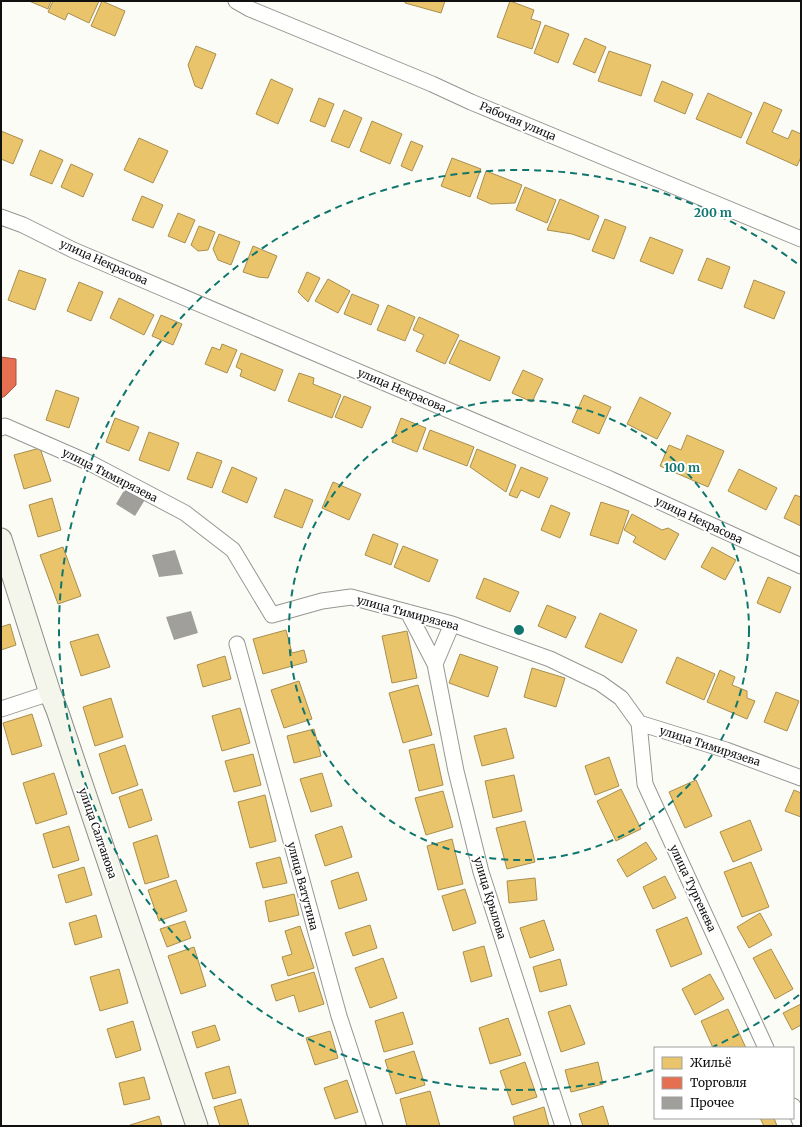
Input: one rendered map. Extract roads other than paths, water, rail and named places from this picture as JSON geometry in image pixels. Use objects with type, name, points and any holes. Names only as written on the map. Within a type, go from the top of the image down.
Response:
[{"type":"main road","name":"улица Салтанова","points":[[1,539],[50,692],[197,1126]]},
{"type":"street","name":"Рабочая улица","points":[[236,1],[250,9],[801,239]]},
{"type":"street","name":"улица Некрасова","points":[[1,217],[23,225],[73,250],[610,479],[801,566]]},
{"type":"street","name":"улица Тимирязева","points":[[1,428],[5,426],[92,464],[185,513],[233,550],[272,615],[322,601],[351,597],[452,624],[550,660],[600,683],[622,698],[639,723],[726,750],[801,778]]},
{"type":"street","name":"улица Крылова","points":[[408,612],[435,664],[456,771],[481,872],[563,1126]]},
{"type":"street","points":[[435,664],[452,624]]},
{"type":"street","name":"улица Ватутина","points":[[237,644],[339,1016],[375,1126]]},
{"type":"street","points":[[1,709],[50,692]]},
{"type":"street","name":"улица Тургенева","points":[[639,723],[645,784],[766,1047]]},
{"type":"street","points":[[794,1108],[801,1123]]}]
